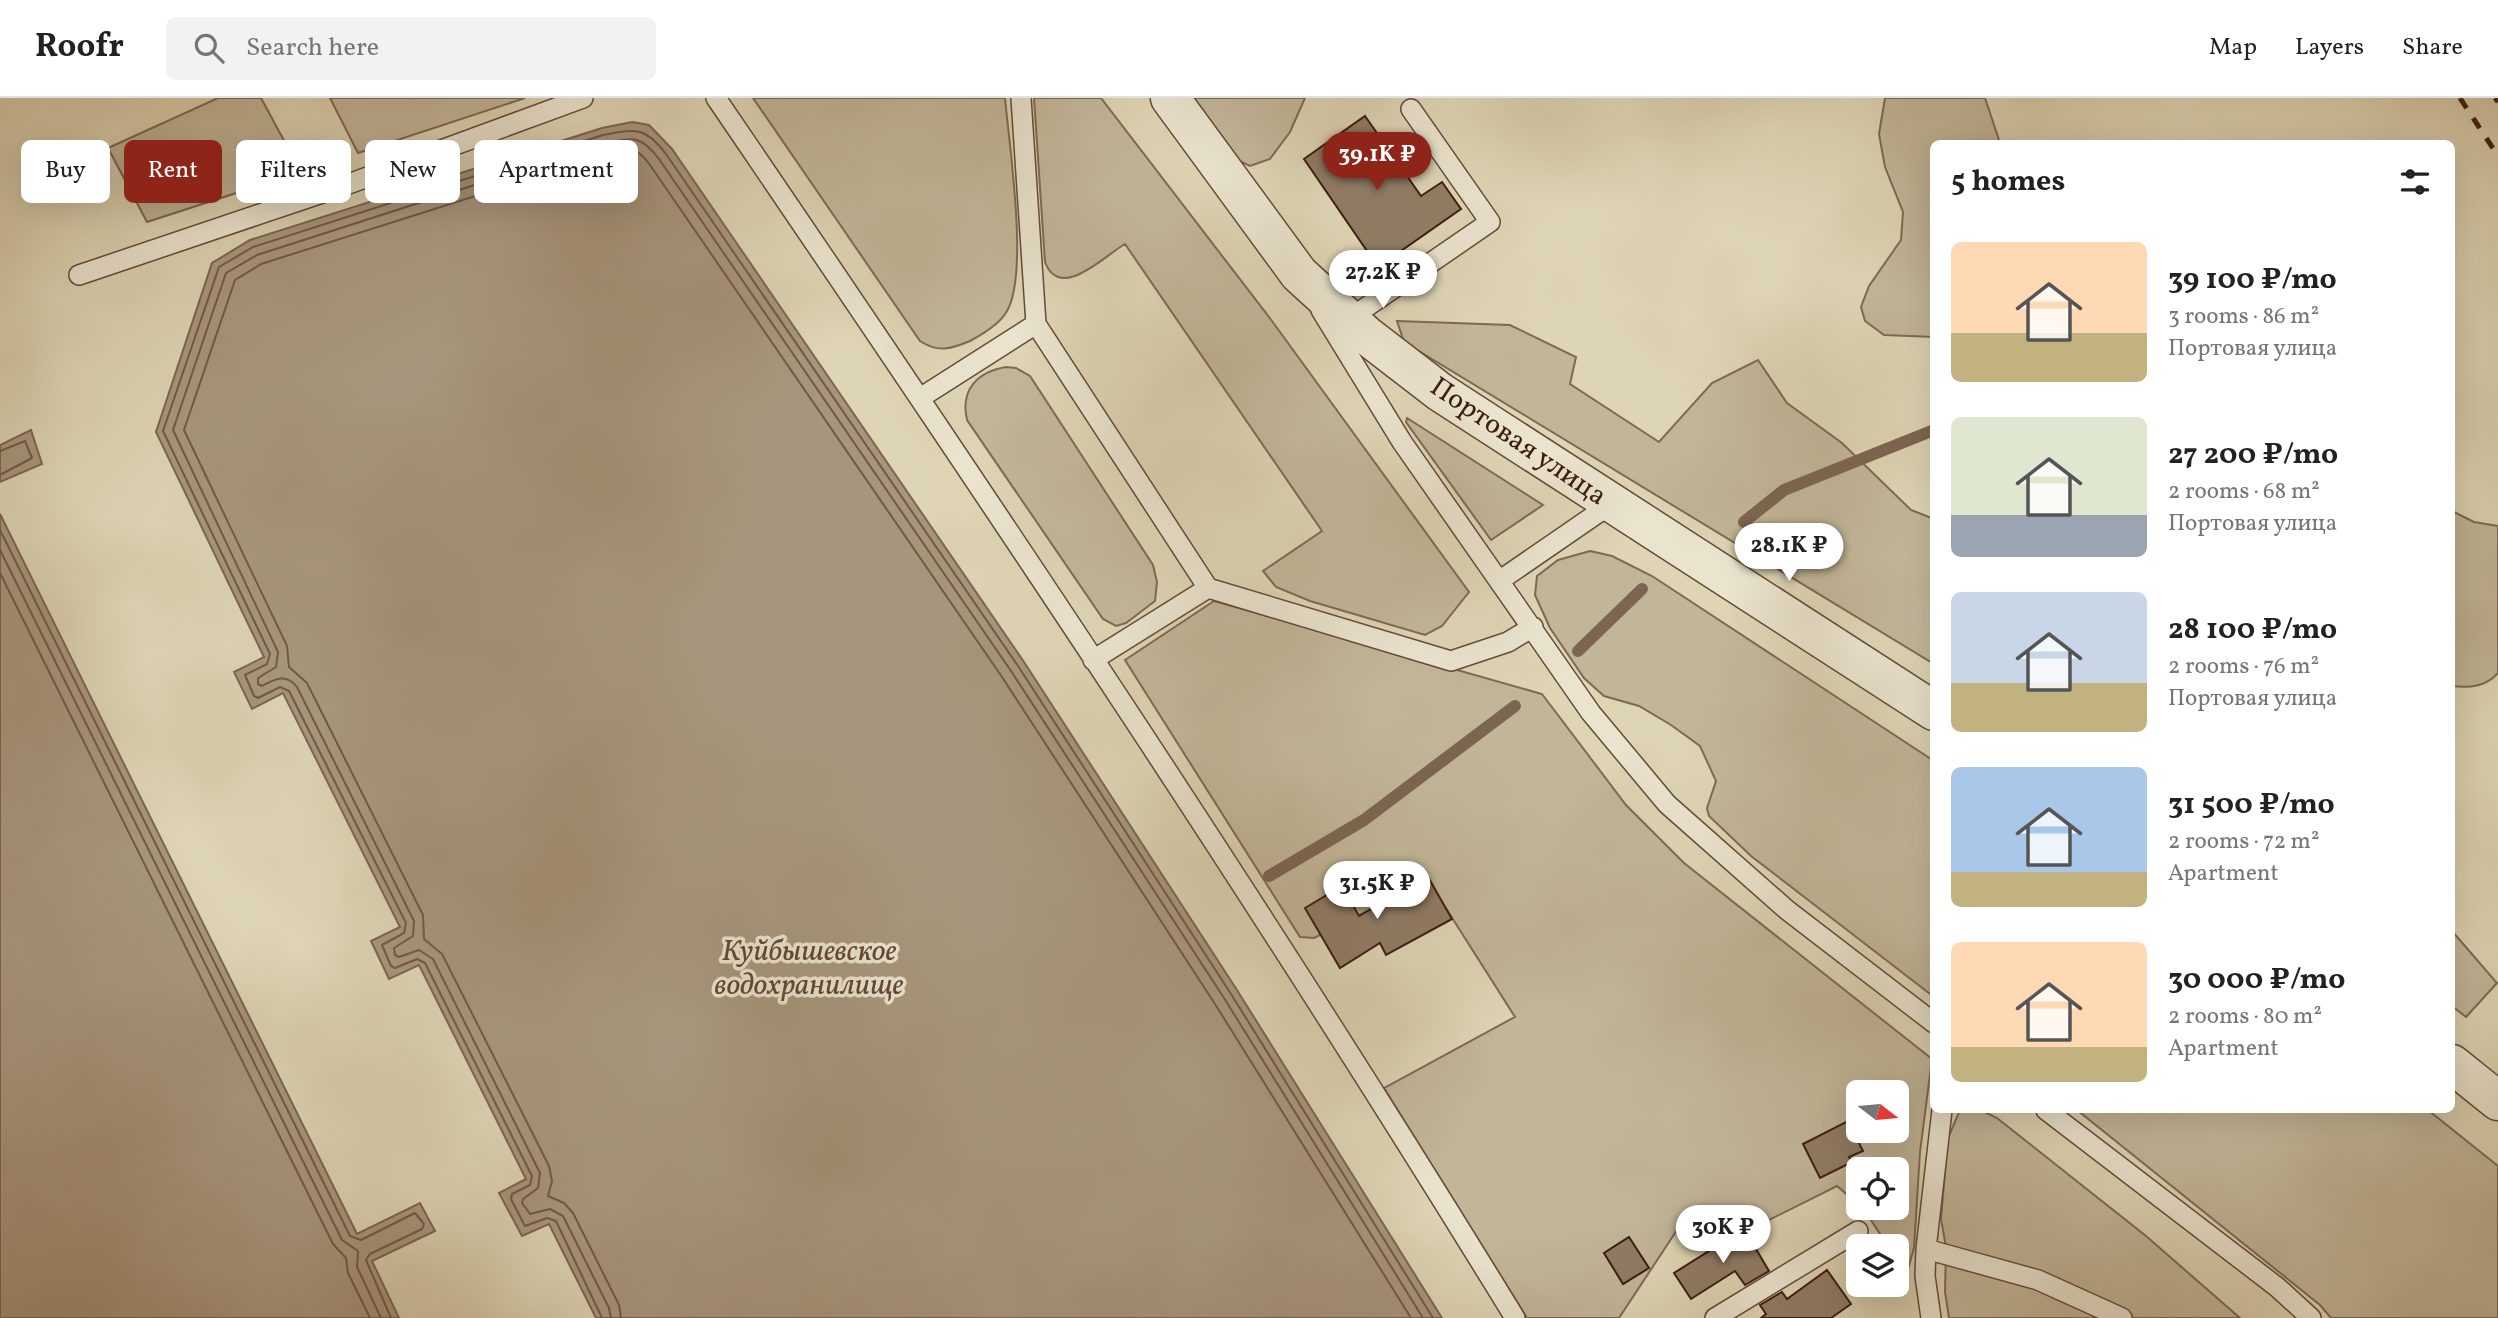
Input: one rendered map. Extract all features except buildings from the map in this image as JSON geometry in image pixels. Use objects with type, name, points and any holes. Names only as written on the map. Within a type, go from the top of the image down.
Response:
[{"type":"street","name":"Портовая улица","points":[[1170,98],[1299,274],[1349,319],[1440,393],[1930,708]]},
{"type":"street","points":[[2455,1066],[2498,1101]]},
{"type":"lane","points":[[79,275],[343,186],[583,98]]},
{"type":"lane","points":[[716,98],[920,398],[1093,660],[1315,1000],[1515,1318]]},
{"type":"lane","points":[[1021,98],[1036,324],[1208,588],[1451,661],[1508,642],[1533,627]]},
{"type":"lane","points":[[1349,319],[1490,222],[1411,109]]},
{"type":"lane","points":[[1299,274],[1402,442],[1591,713],[1667,804],[1787,910],[1930,1020]]},
{"type":"lane","points":[[920,398],[1036,324]]},
{"type":"lane","points":[[1499,581],[1611,504]]},
{"type":"lane","points":[[1093,660],[1208,588]]},
{"type":"lane","points":[[1931,1318],[1925,1276],[1926,1249],[1942,1113]]},
{"type":"lane","points":[[2050,1113],[2277,1287],[2311,1318]]},
{"type":"lane","points":[[1715,1318],[1858,1231]]},
{"type":"lane","points":[[1926,1249],[2038,1280],[2123,1318]]},
{"type":"shaded area","points":[[218,98],[261,98],[284,140],[236,140],[236,193],[222,198],[222,140],[126,140]]},
{"type":"shaded area","points":[[330,98],[525,98],[397,140],[365,140],[365,151],[358,153]]},
{"type":"shaded area","points":[[753,98],[1005,98],[1016,208],[1017,268],[1013,293],[1007,311],[1000,320],[975,338],[951,348],[933,347],[920,341]]},
{"type":"shaded area","points":[[1034,98],[1101,98],[1272,321],[1469,592],[1442,626],[1425,635],[1310,601],[1276,587],[1263,571],[1322,531],[1125,244],[1094,266],[1071,277],[1061,278],[1052,273],[1045,262]]},
{"type":"shaded area","points":[[1188,98],[1305,98],[1290,132],[1270,159],[1250,166],[1227,155]]},
{"type":"shaded area","points":[[1885,98],[1985,98],[1999,140],[1930,140],[1930,337],[1884,335],[1865,321],[1861,307],[1869,286],[1901,240],[1903,212],[1885,167],[1879,134]]},
{"type":"shaded area","points":[[124,141],[124,178],[110,152],[110,147]]},
{"type":"shaded area","points":[[137,203],[206,203],[147,222]]},
{"type":"shaded area","points":[[1397,321],[1510,325],[1576,357],[1570,384],[1659,442],[1712,383],[1758,360],[1787,403],[1842,443],[1911,510],[1930,517],[1930,662],[1404,342]]},
{"type":"shaded area","points":[[1006,367],[1016,368],[1030,376],[1153,565],[1157,582],[1155,601],[1126,623],[1116,626],[1103,619],[967,420],[966,400],[973,384],[987,373]]},
{"type":"shaded area","points":[[1407,418],[1543,505],[1491,540],[1406,422]]},
{"type":"shaded area","points":[[2455,512],[2474,522],[2498,526],[2498,673],[2483,684],[2455,686]]},
{"type":"shaded area","points":[[1590,551],[1612,556],[1652,576],[1930,758],[1930,994],[1751,856],[1709,816],[1707,808],[1716,781],[1700,746],[1639,706],[1604,696],[1584,678],[1550,628],[1535,595],[1537,576],[1558,560]]},
{"type":"shaded area","points":[[1214,601],[1542,694],[1626,805],[1684,863],[1930,1057],[1914,1248],[1909,1266],[1909,1234],[1880,1234],[1871,1220],[1909,1220],[1909,1157],[1846,1157],[1846,1194],[1837,1186],[1727,1241],[1681,1224],[1619,1318],[1527,1318],[1384,1088],[1515,1017],[1428,880],[1314,938],[1300,937],[1125,660]]},
{"type":"shaded area","points":[[2455,934],[2497,983],[2466,1017],[2455,1008]]},
{"type":"shaded area","points":[[1959,1113],[1987,1113],[1997,1118],[2146,1236],[2240,1318],[1949,1318],[1945,1292],[1946,1247],[1941,1219],[1948,1138]]},
{"type":"shaded area","points":[[2081,1113],[2432,1113],[2498,1166],[2498,1318],[2331,1318],[2320,1305]]},
{"type":"water","name":"Куйбышевское водохранилище","points":[[632,122],[649,125],[672,149],[1024,662],[1237,990],[1442,1318],[596,1318],[549,1224],[522,1236],[499,1193],[526,1179],[419,965],[389,979],[371,941],[400,927],[283,693],[252,709],[234,672],[264,657],[156,432],[212,263],[250,240],[366,203],[460,203],[460,173],[474,169],[474,203],[638,203],[638,140],[564,140]]},
{"type":"water","points":[[31,430],[42,464],[0,482],[0,445]]},
{"type":"water","points":[[0,514],[357,1234],[420,1203],[435,1231],[372,1261],[399,1318],[0,1318]]},
{"type":"waterway","points":[[1744,522],[1784,490],[1930,432]]},
{"type":"waterway","points":[[1578,651],[1642,589]]},
{"type":"waterway","points":[[1269,876],[1364,820],[1515,706]]},
{"type":"railway","points":[[2460,98],[2498,156]]},
{"type":"railway","points":[[2495,98],[2498,102]]}]
